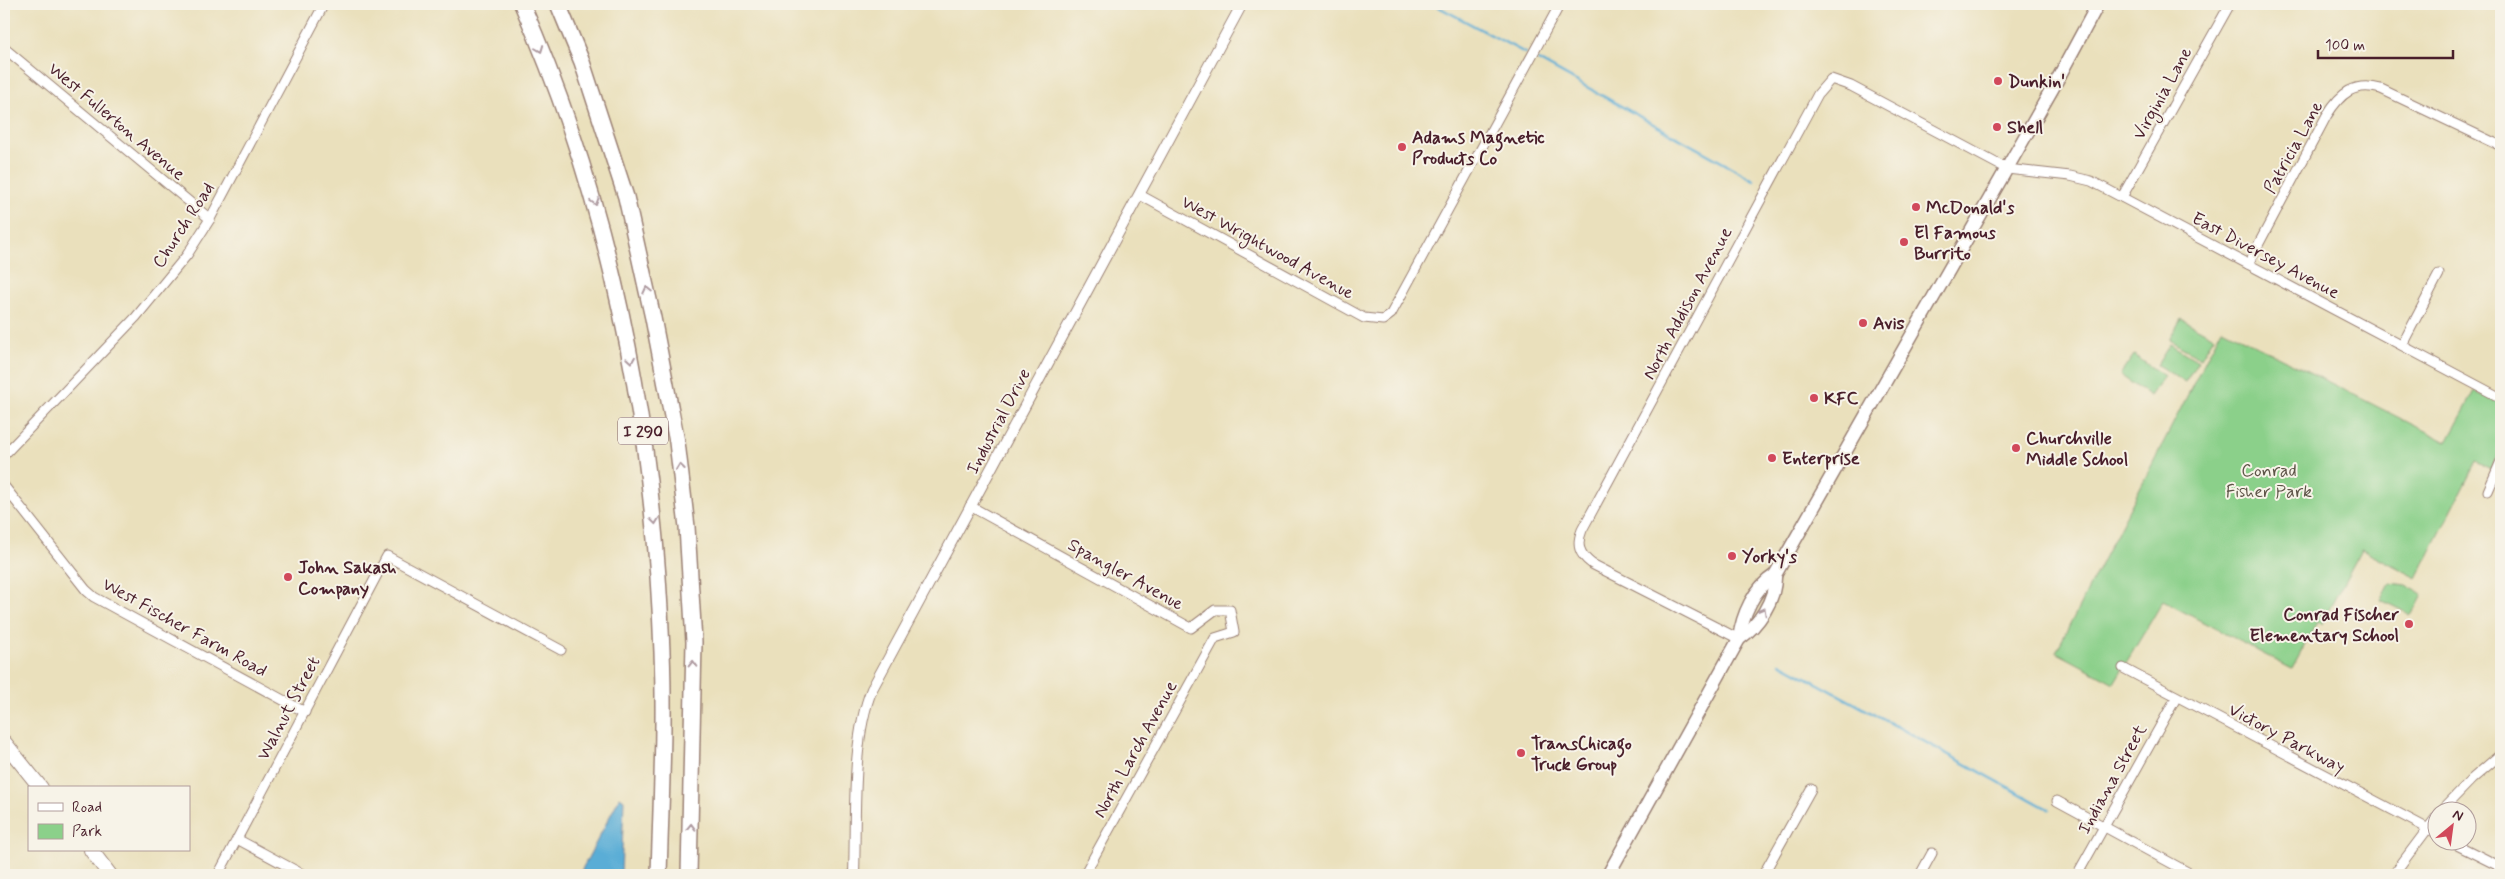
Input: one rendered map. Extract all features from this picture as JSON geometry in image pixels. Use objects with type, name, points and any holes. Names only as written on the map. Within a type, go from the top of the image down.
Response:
[{"type":"highway","name":"I 290","points":[[522,4],[570,127],[598,215],[626,329],[645,444],[656,528],[663,653],[659,875]]},
{"type":"highway","name":"I 290","points":[[558,4],[582,62],[626,197],[653,318],[677,442],[687,527],[694,642],[689,875]]},
{"type":"main road","points":[[1608,875],[1739,639],[1742,620],[1764,582],[1775,575],[2007,169],[2098,4]]},
{"type":"main road","points":[[4,742],[39,786]]},
{"type":"main road","points":[[92,852],[110,875]]},
{"type":"street","name":"Church Road","points":[[4,455],[136,317],[174,272],[210,219],[324,4]]},
{"type":"street","name":"Industrial Drive","points":[[854,875],[859,734],[864,707],[970,506],[1242,4]]},
{"type":"street","name":"West Wrightwood Avenue","points":[[1140,195],[1364,318],[1383,320],[1392,314],[1560,4]]},
{"type":"street","name":"Virginia Lane","points":[[2122,197],[2230,4]]},
{"type":"street","name":"West Fullerton Avenue","points":[[4,48],[210,219]]},
{"type":"street","name":"North Addison Avenue","points":[[1739,639],[1592,564],[1585,558],[1578,547],[1582,530],[1814,102],[1831,78],[1851,86],[2007,169]]},
{"type":"street","name":"Patricia Lane","points":[[2248,264],[2327,115],[2341,95],[2348,90],[2364,86],[2381,89],[2501,146]]},
{"type":"street","name":"East Diversey Avenue","points":[[2007,169],[2070,176],[2091,181],[2501,398]]},
{"type":"street","points":[[2402,345],[2439,274]]},
{"type":"street","points":[[2488,491],[2501,461]]},
{"type":"street","name":"West Fischer Farm Road","points":[[4,486],[86,590],[94,597],[305,712]]},
{"type":"street","name":"Spangler Avenue","points":[[970,506],[1191,628],[1215,610],[1230,610],[1234,632],[1215,638]]},
{"type":"street","name":"Walnut Street","points":[[218,875],[387,556],[561,650]]},
{"type":"street","name":"North Larch Avenue","points":[[1084,875],[1215,638]]},
{"type":"street","name":"Victory Parkway","points":[[2123,668],[2176,698],[2426,828]]},
{"type":"street","name":"Indiana Street","points":[[2077,875],[2176,698]]},
{"type":"street","points":[[2450,802],[2472,779],[2501,754]]},
{"type":"street","points":[[1763,875],[1811,789]]},
{"type":"street","points":[[2057,801],[2192,875]]},
{"type":"street","points":[[2393,875],[2426,828]]},
{"type":"street","points":[[237,839],[304,875]]},
{"type":"street","points":[[2471,852],[2501,867]]},
{"type":"street","points":[[1920,875],[1932,853]]},
{"type":"green space","points":[[2181,319],[2214,337],[2201,358],[2169,340]]},
{"type":"green space","name":"Conrad Fisher Park","points":[[2222,328],[2447,442],[2475,391],[2501,403],[2501,447],[2491,469],[2476,462],[2417,578],[2362,549],[2321,624],[2317,622],[2292,669],[2163,601],[2114,683],[2056,652]]},
{"type":"green space","points":[[2170,344],[2198,361],[2185,382],[2157,365]]},
{"type":"green space","points":[[2134,355],[2164,376],[2150,396],[2120,375]]},
{"type":"green space","points":[[2390,583],[2406,585],[2422,594],[2411,615],[2381,600]]},
{"type":"water","points":[[620,797],[624,800],[621,875],[579,875]]},
{"type":"waterway","points":[[1433,4],[1525,53]]},
{"type":"waterway","points":[[1538,60],[1754,180]]},
{"type":"waterway","points":[[1780,663],[2050,810]]},
{"type":"place","name":"Dunkin'","points":[[1998,81]]},
{"type":"place","name":"Shell","points":[[1997,127]]},
{"type":"place","name":"Adams Magnetic Products Co","points":[[1402,147]]},
{"type":"place","name":"McDonald's","points":[[1916,207]]},
{"type":"place","name":"El Famous Burrito","points":[[1904,242]]},
{"type":"place","name":"Avis","points":[[1863,323]]},
{"type":"place","name":"KFC","points":[[1814,398]]},
{"type":"place","name":"Churchville Middle School","points":[[2016,448]]},
{"type":"place","name":"Enterprise","points":[[1772,458]]},
{"type":"place","name":"Yorky's","points":[[1732,556]]},
{"type":"place","name":"John Sakash Company","points":[[288,577]]},
{"type":"place","name":"Conrad Fischer Elementary School","points":[[2409,624]]},
{"type":"place","name":"TransChicago Truck Group","points":[[1521,753]]}]
